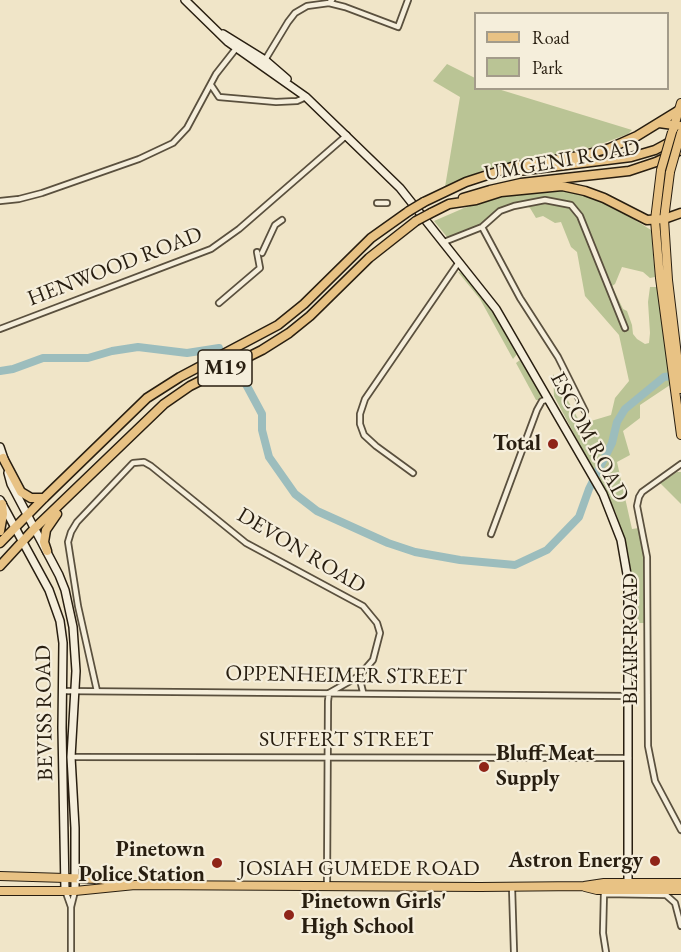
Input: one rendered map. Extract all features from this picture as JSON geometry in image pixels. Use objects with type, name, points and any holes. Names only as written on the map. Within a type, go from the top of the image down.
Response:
[{"type":"highway","points":[[456,188],[466,182],[512,167],[601,151],[628,140],[680,107]]},
{"type":"highway","points":[[658,123],[678,131]]},
{"type":"highway","name":"UMGENI ROAD","points":[[456,188],[508,172],[631,157],[655,150],[678,131]]},
{"type":"highway","name":"UMGENI ROAD","points":[[449,204],[481,192],[521,183],[629,171],[681,150]]},
{"type":"highway","points":[[449,204],[476,200],[513,190],[562,186],[585,191],[647,220],[660,220],[681,213]]},
{"type":"highway","name":"M19","points":[[0,543],[147,398],[180,377],[278,325],[304,304],[372,238],[424,202],[456,188]]},
{"type":"highway","name":"M19","points":[[0,566],[34,529],[164,404],[190,386],[262,350],[289,333],[310,316],[369,258],[416,221],[449,204]]},
{"type":"highway","points":[[3,458],[21,492],[31,498],[44,498]]},
{"type":"highway","points":[[46,551],[44,542],[48,525],[89,477]]},
{"type":"highway","points":[[0,531],[3,514],[1,502]]},
{"type":"main road","points":[[680,107],[678,131],[665,171],[660,220],[674,332],[681,435]]},
{"type":"main road","points":[[676,379],[681,389]]},
{"type":"main road","name":"JOSIAH GUMEDE ROAD","points":[[0,876],[118,881],[135,885]]},
{"type":"main road","name":"JOSIAH GUMEDE ROAD","points":[[0,891],[75,891],[135,885],[584,886],[604,889],[681,883]]},
{"type":"main road","name":"JOSIAH GUMEDE ROAD","points":[[628,886],[681,890]]},
{"type":"street","name":"ESCOM ROAD","points":[[185,0],[220,33],[306,97],[393,180],[496,309],[594,478],[612,515],[626,560],[630,696],[628,886]]},
{"type":"street","points":[[265,60],[295,13],[307,6],[331,2],[398,27],[408,0]]},
{"type":"street","name":"ESCOM ROAD","points":[[239,46],[265,60],[295,88]]},
{"type":"street","points":[[0,201],[42,193],[161,150],[180,136],[204,100],[216,74],[239,46]]},
{"type":"street","points":[[211,85],[219,98]]},
{"type":"street","points":[[204,100],[219,98],[276,102],[299,101],[306,97]]},
{"type":"street","name":"HENWOOD ROAD","points":[[0,329],[194,256],[219,244],[347,135]]},
{"type":"street","points":[[444,242],[482,227],[500,212],[530,202],[552,201],[574,207],[580,216],[625,328]]},
{"type":"street","points":[[377,203],[387,203]]},
{"type":"street","points":[[219,303],[260,268],[259,253],[275,225],[282,219]]},
{"type":"street","points":[[482,227],[520,298],[558,357],[585,411]]},
{"type":"street","points":[[412,473],[364,435],[360,424],[360,414],[365,399],[459,262]]},
{"type":"street","points":[[491,534],[537,410],[542,401],[549,399]]},
{"type":"street","name":"BEVISS ROAD","points":[[0,447],[11,484],[65,590],[72,617],[75,645],[75,691],[67,756],[65,878],[65,890],[71,907]]},
{"type":"street","name":"DEVON ROAD","points":[[97,691],[78,606],[68,549],[69,537],[77,522],[123,472],[133,463],[141,462],[164,474],[246,543],[342,594],[363,606],[372,615],[380,633],[373,660],[359,676],[329,693]]},
{"type":"street","name":"BLAIR ROAD","points":[[681,464],[642,492],[637,506],[647,557],[648,746],[655,781],[681,830]]},
{"type":"street","name":"BEVISS ROAD","points":[[1,502],[49,590],[60,621],[63,643],[62,691],[75,828],[75,891],[71,907],[71,952]]},
{"type":"street","points":[[359,676],[363,692]]},
{"type":"street","name":"OPPENHEIMER STREET","points":[[62,691],[630,696]]},
{"type":"street","points":[[327,886],[329,693]]},
{"type":"street","name":"SUFFERT STREET","points":[[67,756],[629,758]]},
{"type":"street","points":[[512,887],[514,952]]},
{"type":"street","points":[[606,952],[603,933],[604,889],[666,895],[675,903],[681,926]]},
{"type":"green space","points":[[447,64],[474,78],[474,90],[501,90],[632,130],[628,134],[593,147],[488,168],[445,187],[460,97],[433,81]]},
{"type":"green space","points":[[564,191],[583,195],[616,208],[651,230],[655,277],[650,278],[643,272],[622,267],[612,286],[623,309],[627,311],[633,334],[645,344],[649,343],[650,333],[648,302],[650,287],[658,287],[670,385],[640,405],[640,418],[623,431],[630,455],[617,462],[632,529],[639,528],[643,549],[644,623],[635,623],[634,593],[628,552],[616,513],[554,396],[553,374],[581,424],[611,415],[615,398],[629,381],[619,335],[585,296],[577,252],[571,247],[561,222],[555,223],[543,216],[536,218],[530,208],[522,204],[500,211],[486,224],[449,238],[434,221],[483,202],[505,196]]},
{"type":"green space","points":[[458,272],[463,273],[501,323],[518,353],[513,359],[480,299]]},
{"type":"green space","points":[[520,360],[542,395],[539,400],[536,400],[516,363]]},
{"type":"green space","points":[[677,472],[681,472],[681,504],[660,483]]},
{"type":"waterway","points":[[0,371],[13,369],[43,358],[88,358],[138,347],[187,353],[219,348]]},
{"type":"waterway","points":[[241,375],[262,414],[262,430],[269,457],[295,494],[317,511],[388,543],[415,552],[460,560],[515,565],[547,550],[579,517],[589,489],[612,443],[617,422],[625,409],[664,377],[681,375]]},
{"type":"place","name":"Total","points":[[553,444]]},
{"type":"place","name":"Bluff Meat Supply","points":[[484,767]]},
{"type":"place","name":"Astron Energy","points":[[655,861]]},
{"type":"place","name":"Pinetown Police Station","points":[[217,863]]},
{"type":"place","name":"Pinetown Girls' High School","points":[[289,915]]}]
